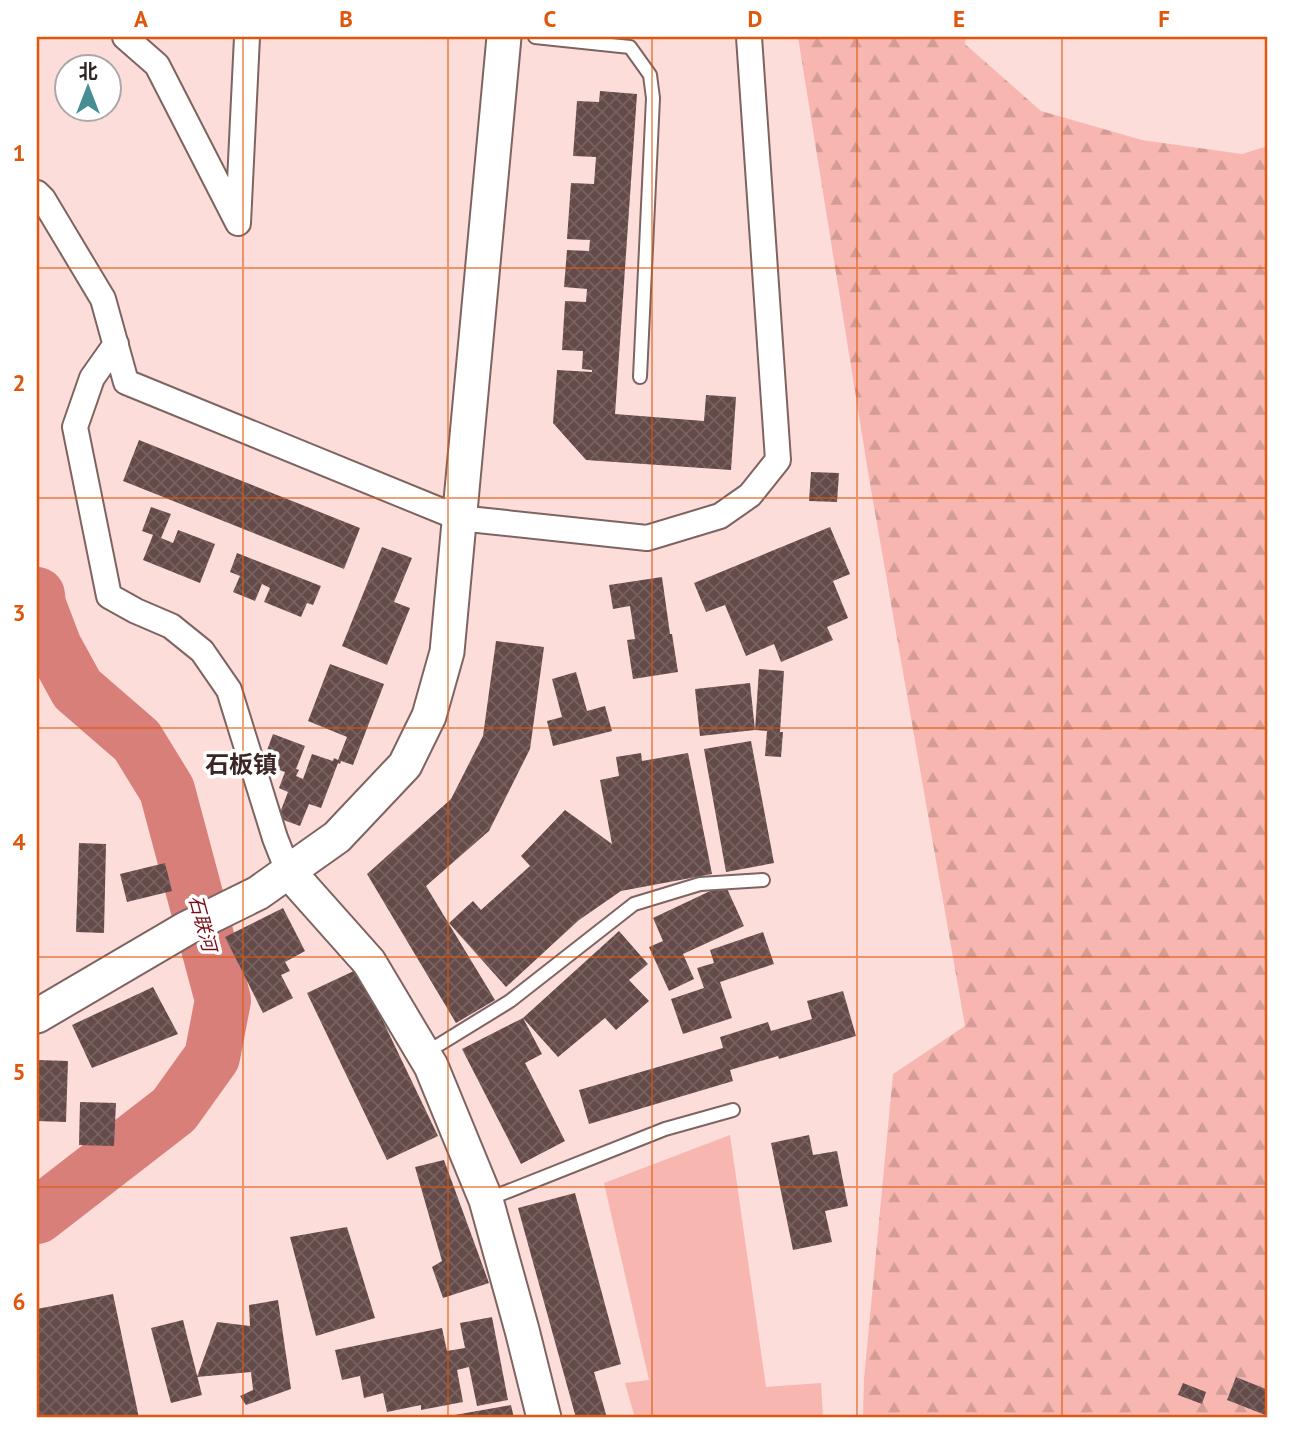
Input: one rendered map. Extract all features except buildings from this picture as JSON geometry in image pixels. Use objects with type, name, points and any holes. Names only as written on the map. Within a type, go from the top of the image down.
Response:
[{"type":"street","points":[[125,37],[157,65],[238,223],[247,37]]},
{"type":"street","points":[[37,1016],[187,928],[258,893],[337,837],[405,765],[429,716],[447,652],[504,37]]},
{"type":"street","points":[[37,193],[103,299],[126,382],[459,519],[647,538],[720,516],[750,495],[778,460],[748,37]]},
{"type":"street","points":[[116,344],[92,378],[75,427],[109,596],[170,626],[202,650],[229,690],[275,838],[288,871],[369,962],[431,1066],[486,1200],[544,1418]]},
{"type":"lane","points":[[535,37],[630,47],[650,75],[653,98],[640,377]]},
{"type":"lane","points":[[424,1054],[510,1001],[634,904],[700,884],[763,880]]},
{"type":"lane","points":[[486,1200],[665,1129],[733,1110]]},
{"type":"green space","points":[[798,37],[966,37],[965,44],[1041,111],[1142,140],[1242,154],[1268,146],[1268,1418],[863,1418],[864,1379],[893,1074],[965,1026],[869,478]]},
{"type":"green space","points":[[730,1135],[766,1387],[821,1383],[823,1418],[635,1418],[625,1383],[649,1380],[604,1183]]},
{"type":"waterway","name":"石联河","points":[[37,595],[38,605],[54,647],[77,689],[137,741],[167,790],[223,1000],[212,1057],[174,1110],[37,1216]]},
{"type":"district","name":"石板镇","points":[[241,765]]}]
